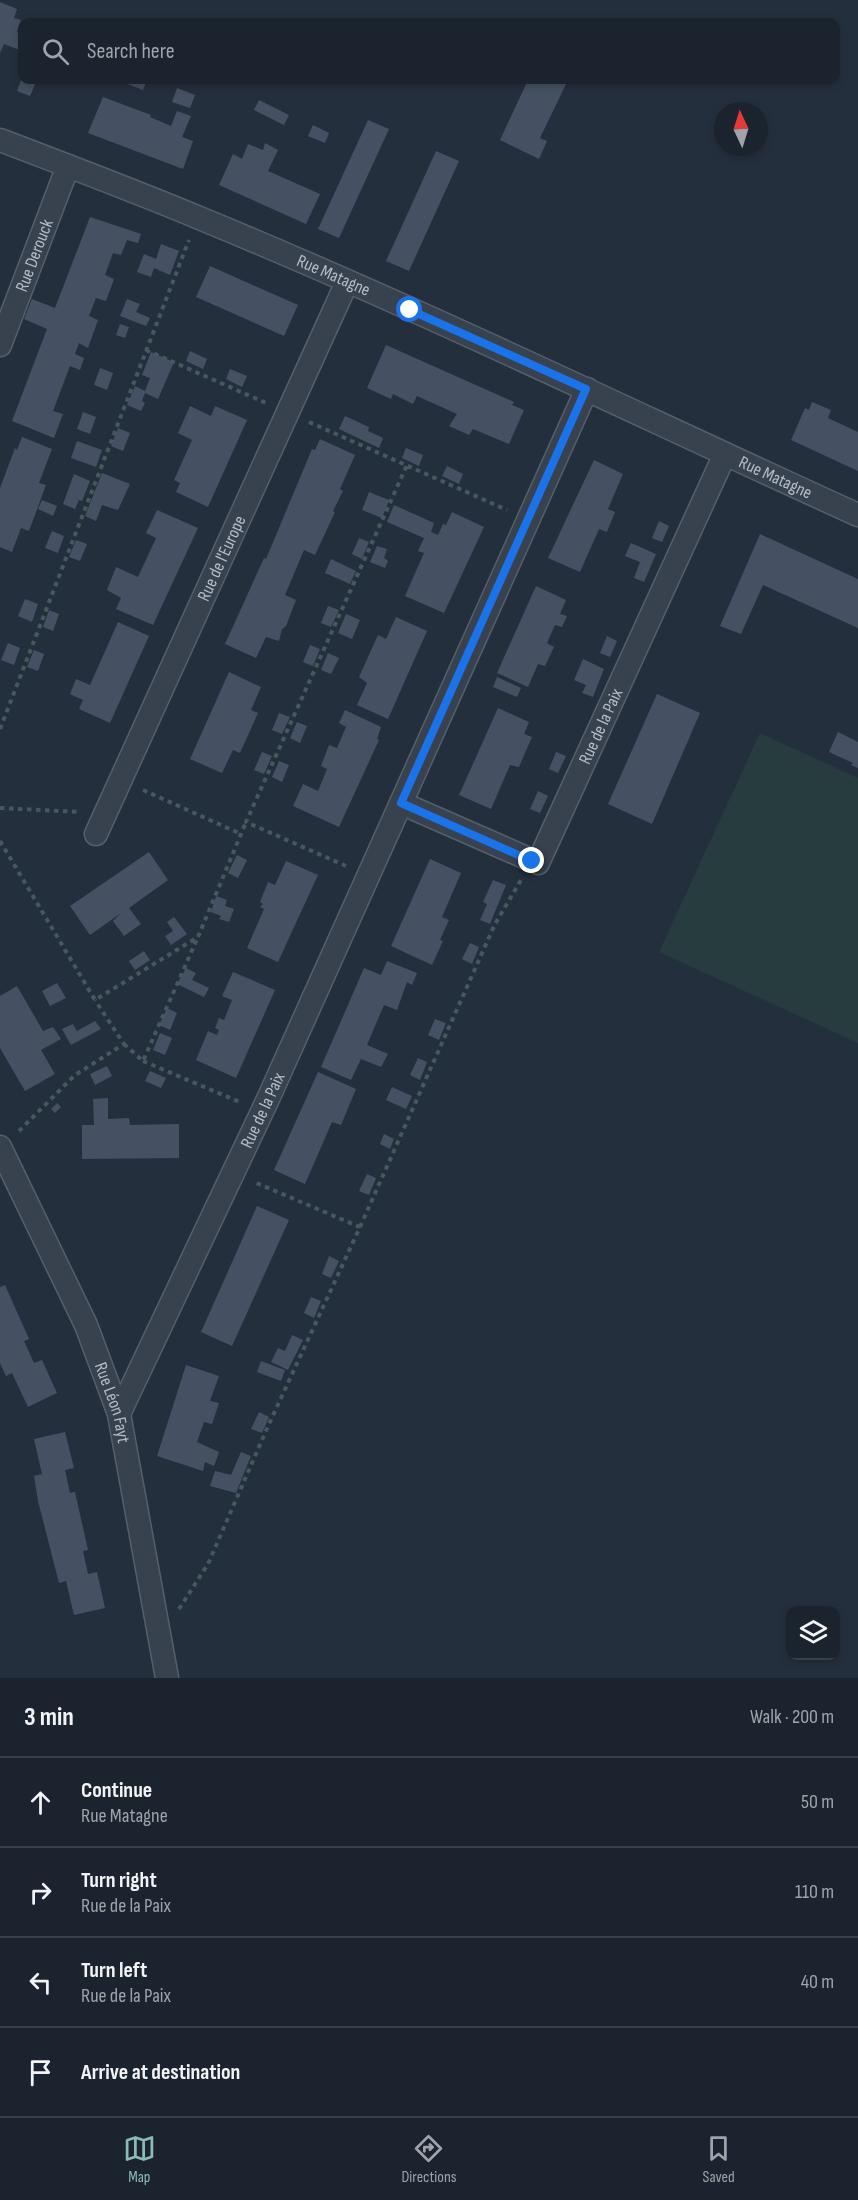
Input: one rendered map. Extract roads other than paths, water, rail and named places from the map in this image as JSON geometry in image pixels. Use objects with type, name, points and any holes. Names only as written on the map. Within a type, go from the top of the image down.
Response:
[{"type":"street","name":"Rue Matagne","points":[[0,140],[197,217],[347,282],[858,515]]},
{"type":"street","name":"Rue Derouck","points":[[0,345],[68,166]]},
{"type":"street","name":"Rue de l'Europe","points":[[96,834],[347,282]]},
{"type":"street","name":"Rue de la Paix","points":[[119,1414],[262,1112],[586,389]]},
{"type":"street","name":"Rue de la Paix","points":[[401,803],[538,864],[724,454]]},
{"type":"street","name":"Rue Léon Fayt","points":[[0,1148],[86,1325],[119,1414],[167,1678]]}]
